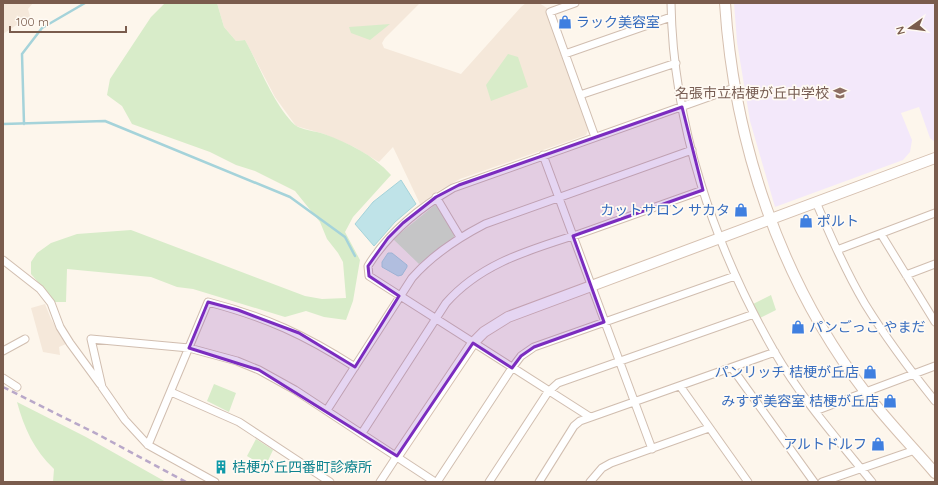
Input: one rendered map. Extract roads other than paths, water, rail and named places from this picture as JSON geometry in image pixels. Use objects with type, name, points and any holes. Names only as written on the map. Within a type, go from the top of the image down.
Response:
[{"type":"street","points":[[575,3],[550,12],[595,137]]},
{"type":"street","points":[[671,3],[671,17],[682,107],[692,150],[703,190],[735,276],[775,352],[815,411],[872,482]]},
{"type":"street","points":[[725,3],[734,88],[751,163],[770,220],[787,261],[828,338],[866,393],[935,473]]},
{"type":"street","points":[[565,54],[671,17]]},
{"type":"street","points":[[580,94],[676,63]]},
{"type":"street","points":[[590,417],[548,392],[369,276],[368,266],[393,231],[436,197],[459,185],[734,88]]},
{"type":"street","points":[[327,410],[400,296],[419,270],[460,237],[485,224],[692,150]]},
{"type":"street","points":[[543,155],[652,449]]},
{"type":"street","points":[[380,482],[473,343],[484,332],[508,317],[935,158]]},
{"type":"street","points":[[362,433],[435,318],[456,292],[485,270],[510,258],[703,190]]},
{"type":"street","points":[[436,197],[460,237]]},
{"type":"street","points":[[816,202],[837,250],[865,304],[914,374],[935,401]]},
{"type":"street","points":[[837,250],[935,213]]},
{"type":"street","points":[[881,234],[934,318]]},
{"type":"street","points":[[3,260],[40,288],[51,303],[60,327],[70,343],[125,420],[148,445],[215,482]]},
{"type":"street","points":[[906,275],[935,264]]},
{"type":"street","points":[[102,387],[91,340],[189,348],[237,361],[259,370],[295,390],[436,482],[512,368],[521,356],[534,347],[735,276]]},
{"type":"street","points":[[148,445],[208,302],[238,310],[299,333],[355,367]]},
{"type":"street","points":[[489,482],[548,392],[558,383],[754,314]]},
{"type":"street","points":[[3,351],[25,339]]},
{"type":"street","points":[[539,482],[574,426],[580,421],[775,352]]},
{"type":"street","points":[[815,411],[935,366]]},
{"type":"street","points":[[732,368],[814,482]]},
{"type":"street","points":[[3,378],[17,387]]},
{"type":"street","points":[[680,386],[748,482]]},
{"type":"street","points":[[171,392],[239,422],[330,482]]},
{"type":"street","points":[[590,482],[602,468],[611,463],[709,428]]},
{"type":"street","points":[[822,482],[915,450]]},
{"type":"water","points":[[401,180],[416,204],[395,222],[374,246],[355,224],[373,202]]},
{"type":"water","points":[[388,253],[392,253],[407,265],[402,275],[398,276],[382,267],[382,262]]},
{"type":"waterway","points":[[24,124],[22,54],[42,28],[85,3]]},
{"type":"waterway","points":[[3,124],[105,121],[290,197],[345,237],[355,256]]},
{"type":"railway","points":[[3,387],[99,435],[186,482]]},
{"type":"place","name":"ラック美容室","points":[[565,22]]},
{"type":"place","name":"名張市立桔梗が丘中学校","points":[[840,93]]},
{"type":"place","name":"カットサロン サカタ","points":[[741,210]]},
{"type":"place","name":"ポルト","points":[[806,221]]},
{"type":"place","name":"パンごっこ やまだ","points":[[798,327]]},
{"type":"place","name":"パンリッチ 桔梗が丘店","points":[[870,372]]},
{"type":"place","name":"みすず美容室 桔梗が丘店","points":[[890,401]]},
{"type":"place","name":"アルトドルフ","points":[[878,444]]},
{"type":"place","name":"桔梗が丘四番町診療所","points":[[221,467]]}]
